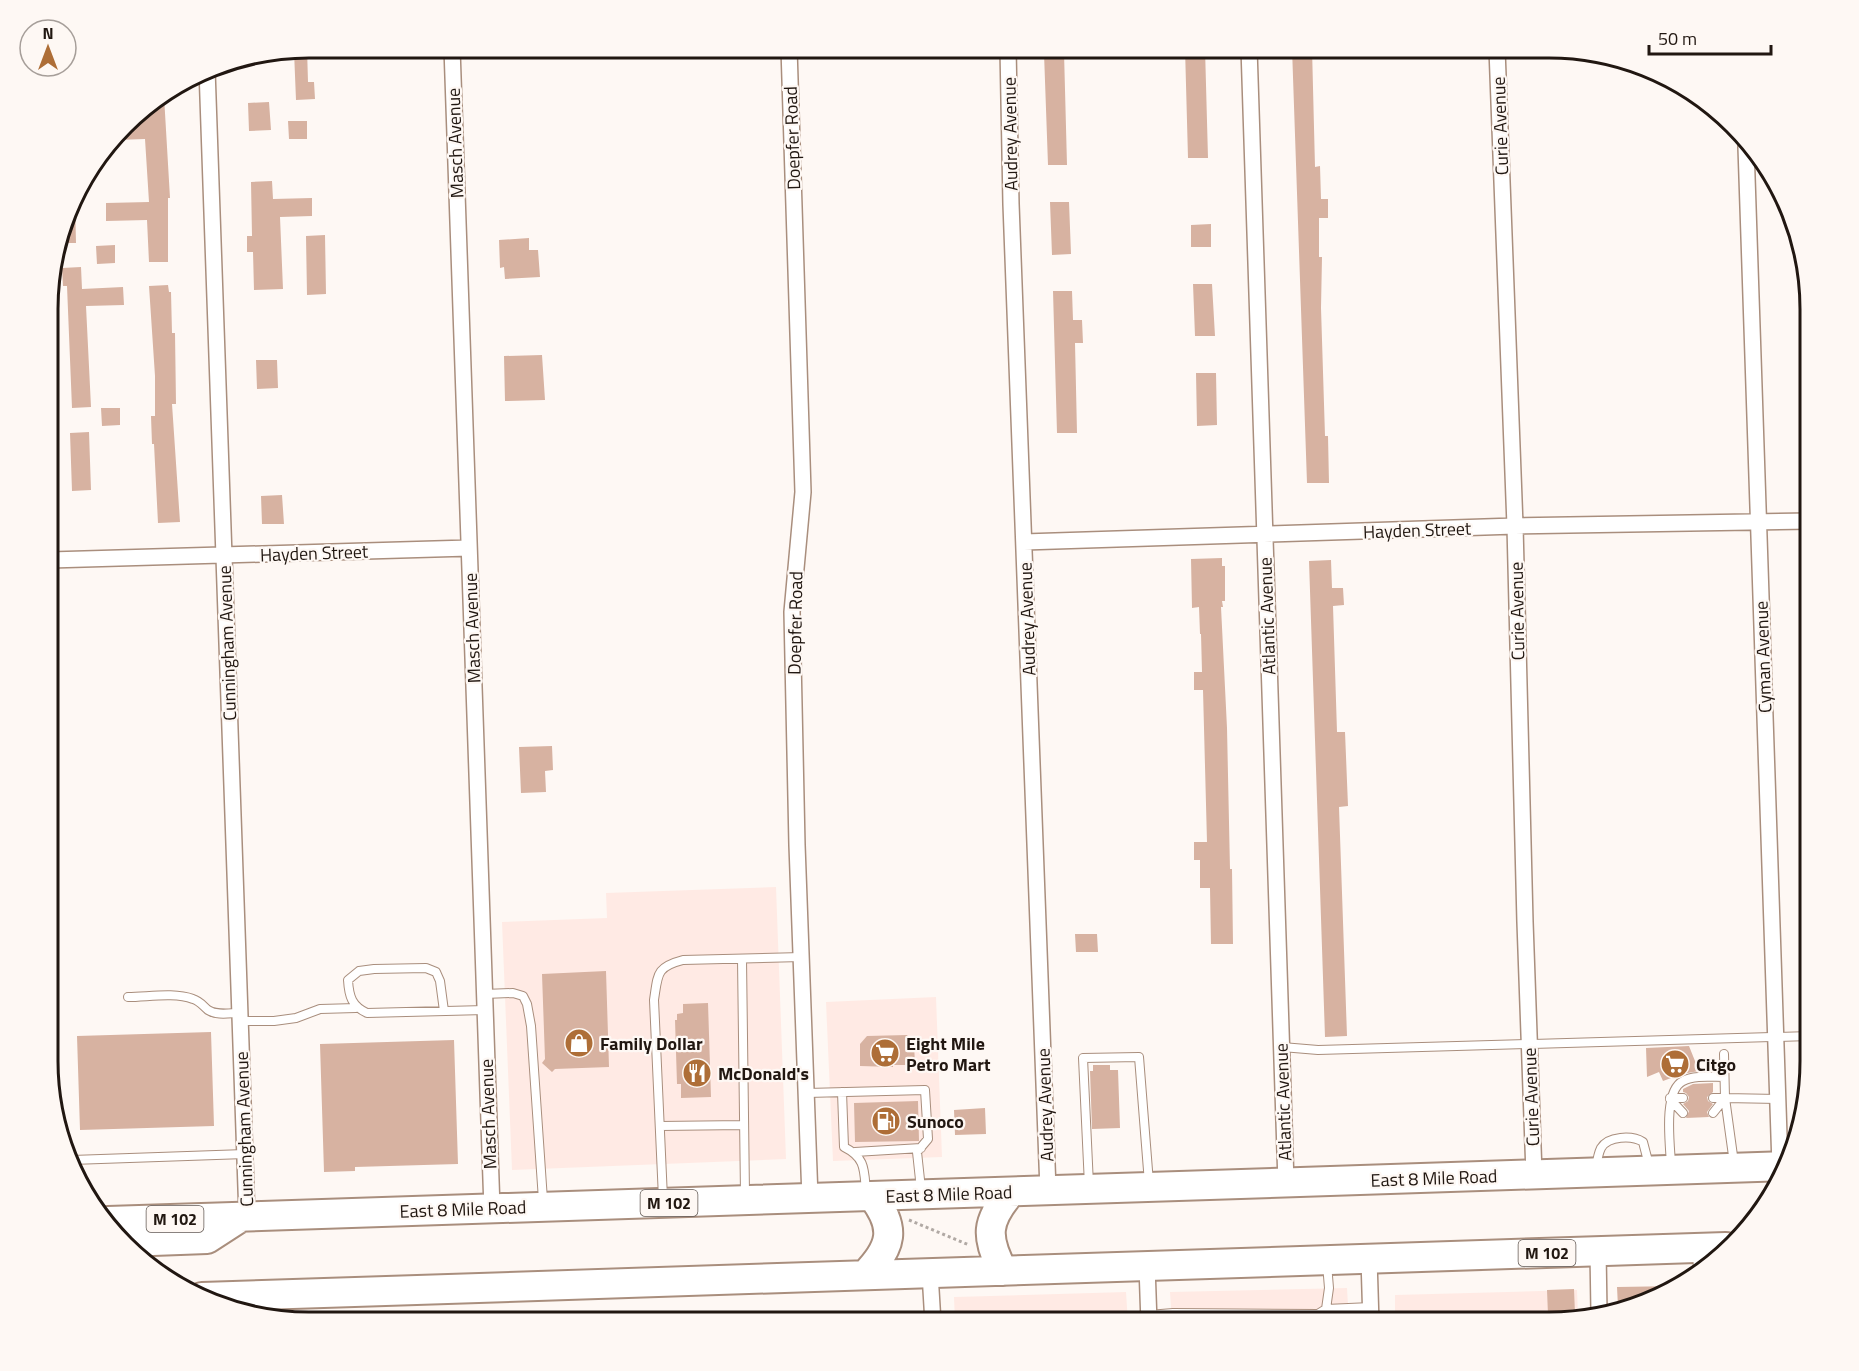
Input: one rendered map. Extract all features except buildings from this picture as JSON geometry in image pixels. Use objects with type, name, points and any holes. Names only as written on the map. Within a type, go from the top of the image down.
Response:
[{"type":"highway","name":"East 8 Mile Road","points":[[116,1221],[810,1198],[869,1197],[913,1204],[1011,1192],[1778,1166]]},
{"type":"highway","points":[[1003,1271],[991,1245],[990,1233],[993,1219],[1000,1205],[1011,1192]]},
{"type":"highway","points":[[865,1275],[884,1252],[889,1229],[883,1210],[869,1197]]},
{"type":"highway","points":[[135,1242],[207,1239],[244,1217]]},
{"type":"highway","name":"M 102","points":[[222,1296],[1598,1251],[1697,1259],[1713,1252]]},
{"type":"street","name":"Masch Avenue","points":[[452,58],[492,1209]]},
{"type":"street","name":"Doepfer Road","points":[[789,58],[803,492],[792,612],[810,1198]]},
{"type":"street","name":"Audrey Avenue","points":[[1008,58],[1011,204],[1048,1191]]},
{"type":"street","name":"Atlantic Avenue","points":[[1249,58],[1286,1183]]},
{"type":"street","name":"Curie Avenue","points":[[1497,58],[1515,526],[1534,1174]]},
{"type":"street","name":"Cunningham Avenue","points":[[207,80],[245,1154],[244,1217]]},
{"type":"street","name":"Cyman Avenue","points":[[1746,154],[1775,1037],[1783,1153]]},
{"type":"street","name":"Hayden Street","points":[[1024,543],[1515,526],[1800,521]]},
{"type":"street","name":"Hayden Street","points":[[58,560],[469,548]]},
{"type":"street","points":[[1598,1251],[1599,1308]]},
{"type":"street","points":[[1369,1259],[1371,1312]]},
{"type":"street","points":[[1147,1266],[1149,1312]]},
{"type":"street","points":[[930,1273],[932,1312]]},
{"type":"lane","points":[[663,1203],[654,1000],[661,969],[668,964],[683,960],[802,957]]},
{"type":"lane","points":[[742,959],[745,1200]]},
{"type":"lane","points":[[356,1008],[349,996],[348,980],[358,971],[426,968],[436,972],[440,981],[444,1011]]},
{"type":"lane","points":[[484,994],[513,993],[523,996],[527,1004],[531,1026],[543,1207]]},
{"type":"lane","points":[[128,997],[178,996],[194,999],[209,1011],[220,1014],[274,1021],[296,1018],[320,1009],[356,1008],[367,1013],[485,1010]]},
{"type":"lane","points":[[1282,1047],[1318,1050],[1800,1036]]},
{"type":"lane","points":[[1724,1054],[1725,1098],[1734,1167]]},
{"type":"lane","points":[[1090,1189],[1083,1058],[1139,1058],[1149,1188]]},
{"type":"lane","points":[[1660,1170],[1670,1098],[1674,1088],[1680,1082],[1690,1078],[1724,1077]]},
{"type":"lane","points":[[807,1093],[926,1090],[928,1139],[917,1152],[913,1204]]},
{"type":"lane","points":[[842,1092],[844,1147],[855,1152],[921,1148]]},
{"type":"lane","points":[[1670,1098],[1683,1098]]},
{"type":"lane","points":[[1670,1098],[1683,1113]]},
{"type":"lane","points":[[1713,1098],[1778,1099]]},
{"type":"lane","points":[[1713,1113],[1725,1098]]},
{"type":"lane","points":[[660,1126],[744,1125]]},
{"type":"lane","points":[[855,1152],[863,1163],[869,1197]]},
{"type":"lane","points":[[79,1160],[245,1154]]},
{"type":"lane","points":[[1326,1309],[1329,1288],[1327,1260]]},
{"type":"lane","points":[[1321,1312],[1326,1309],[1348,1312]]},
{"type":"path","points":[[913,1204],[907,1219],[969,1244],[972,1250]]},
{"type":"shaded area","points":[[776,887],[786,1159],[512,1170],[502,922],[607,918],[606,893]]},
{"type":"shaded area","points":[[936,997],[942,1157],[833,1161],[826,1002]]},
{"type":"shaded area","points":[[1347,1288],[1348,1312],[1171,1312],[1170,1292]]},
{"type":"shaded area","points":[[1577,1290],[1578,1311],[1395,1312],[1395,1295]]},
{"type":"shaded area","points":[[1126,1292],[1127,1312],[955,1312],[954,1297]]},
{"type":"place","name":"Family Dollar","points":[[579,1043]]},
{"type":"place","name":"Eight Mile Petro Mart","points":[[885,1053]]},
{"type":"place","name":"Citgo","points":[[1675,1064]]},
{"type":"place","name":"McDonald's","points":[[697,1073]]},
{"type":"place","name":"Sunoco","points":[[886,1121]]}]
